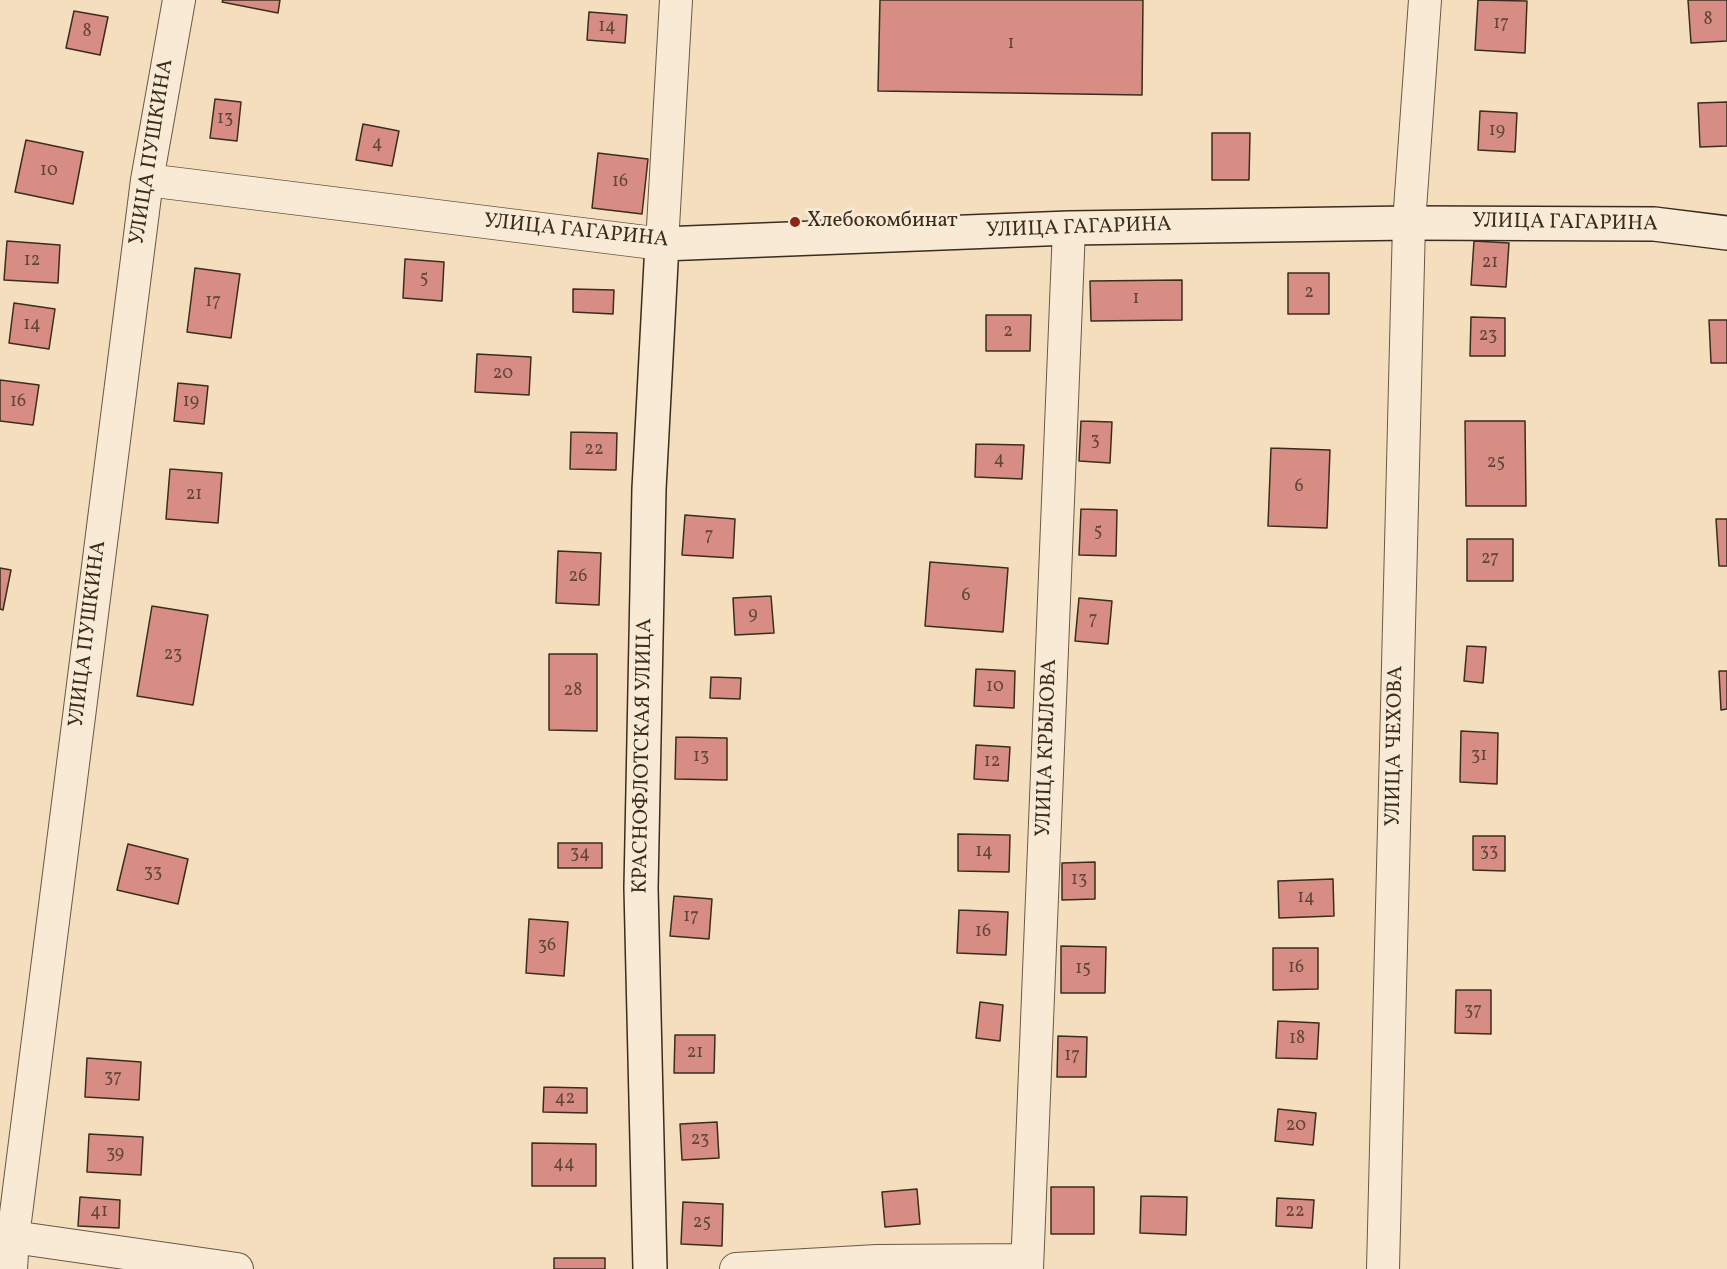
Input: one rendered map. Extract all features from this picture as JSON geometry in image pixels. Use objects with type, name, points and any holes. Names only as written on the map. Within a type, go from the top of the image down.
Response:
[{"type":"street","name":"УЛИЦА ПУШКИНА","points":[[11,1269],[13,1237],[147,180],[178,0]]},
{"type":"street","points":[[663,244],[676,0]]},
{"type":"street","name":"УЛИЦА ЧЕХОВА","points":[[1383,1269],[1408,223],[1425,0]]},
{"type":"street","name":"УЛИЦА ГАГАРИНА","points":[[147,180],[663,244],[1069,228],[1408,223],[1654,224],[1727,232]]},
{"type":"street","name":"УЛИЦА КРЫЛОВА","points":[[1027,1264],[1069,228]]},
{"type":"street","name":"КРАСНОФЛОТСКАЯ УЛИЦА","points":[[650,1269],[641,888],[649,489],[663,244]]},
{"type":"street","points":[[13,1237],[237,1269]]},
{"type":"street","points":[[736,1269],[877,1261],[1027,1264]]},
{"type":"building","points":[[223,0],[280,0],[278,13],[222,2]]},
{"type":"building","points":[[880,0],[1143,0],[1142,95],[878,91]]},
{"type":"building","points":[[1478,0],[1527,1],[1525,53],[1475,50]]},
{"type":"building","points":[[1688,0],[1727,0],[1727,41],[1691,43]]},
{"type":"building","points":[[74,11],[108,17],[100,55],[66,48]]},
{"type":"building","points":[[589,12],[627,15],[625,43],[587,40]]},
{"type":"building","points":[[215,99],[241,102],[237,141],[210,138]]},
{"type":"building","points":[[1727,102],[1727,146],[1700,147],[1698,103]]},
{"type":"building","points":[[1480,111],[1517,113],[1515,152],[1478,150]]},
{"type":"building","points":[[363,124],[399,131],[392,166],[356,160]]},
{"type":"building","points":[[1212,133],[1250,133],[1249,180],[1212,180]]},
{"type":"building","points":[[26,140],[83,152],[73,204],[15,192]]},
{"type":"building","points":[[598,153],[648,159],[642,214],[592,208]]},
{"type":"building","points":[[7,241],[60,245],[58,283],[4,280]]},
{"type":"building","points":[[1474,241],[1509,243],[1506,287],[1471,285]]},
{"type":"building","points":[[405,259],[444,262],[442,301],[403,298]]},
{"type":"building","points":[[195,268],[240,274],[231,338],[187,332]]},
{"type":"building","points":[[1288,273],[1329,273],[1329,314],[1288,314]]},
{"type":"building","points":[[1182,280],[1182,320],[1091,321],[1090,281]]},
{"type":"building","points":[[573,289],[614,290],[613,314],[573,312]]},
{"type":"building","points":[[14,303],[55,309],[49,349],[9,343]]},
{"type":"building","points":[[986,315],[1031,315],[1030,351],[986,351]]},
{"type":"building","points":[[1471,317],[1505,318],[1505,356],[1470,356]]},
{"type":"building","points":[[1709,320],[1727,320],[1727,363],[1711,363]]},
{"type":"building","points":[[477,354],[531,357],[529,395],[475,392]]},
{"type":"building","points":[[0,380],[39,385],[33,425],[0,421]]},
{"type":"building","points":[[178,383],[208,386],[204,424],[174,421]]},
{"type":"building","points":[[1081,421],[1112,422],[1110,463],[1079,461]]},
{"type":"building","points":[[1465,421],[1525,421],[1526,506],[1466,506]]},
{"type":"building","points":[[571,432],[617,433],[616,470],[570,469]]},
{"type":"building","points":[[976,444],[1024,445],[1022,479],[975,477]]},
{"type":"building","points":[[1271,448],[1330,450],[1327,528],[1268,526]]},
{"type":"building","points":[[170,469],[222,473],[218,523],[166,519]]},
{"type":"building","points":[[1081,509],[1117,510],[1116,556],[1079,555]]},
{"type":"building","points":[[685,515],[735,519],[733,558],[682,555]]},
{"type":"building","points":[[1716,519],[1727,519],[1727,566],[1719,566]]},
{"type":"building","points":[[1467,539],[1513,539],[1513,581],[1467,581]]},
{"type":"building","points":[[558,551],[601,553],[599,605],[556,603]]},
{"type":"building","points":[[930,562],[1008,568],[1003,632],[925,626]]},
{"type":"building","points":[[0,568],[11,570],[3,610],[0,609]]},
{"type":"building","points":[[771,596],[774,633],[735,635],[733,598]]},
{"type":"building","points":[[1079,598],[1112,601],[1108,644],[1075,641]]},
{"type":"building","points":[[152,606],[208,615],[193,705],[137,696]]},
{"type":"building","points":[[1467,646],[1486,647],[1483,683],[1464,681]]},
{"type":"building","points":[[549,654],[597,654],[597,731],[549,730]]},
{"type":"building","points":[[976,669],[1015,671],[1014,708],[974,706]]},
{"type":"building","points":[[1719,671],[1727,671],[1727,709],[1721,710]]},
{"type":"building","points":[[711,677],[741,678],[740,699],[710,698]]},
{"type":"building","points":[[1461,731],[1498,733],[1497,784],[1460,782]]},
{"type":"building","points":[[676,737],[727,738],[727,780],[675,779]]},
{"type":"building","points":[[976,745],[1010,747],[1008,781],[974,779]]},
{"type":"building","points":[[958,834],[1010,835],[1009,872],[958,871]]},
{"type":"building","points":[[1473,836],[1505,836],[1505,871],[1473,870]]},
{"type":"building","points":[[558,843],[602,843],[602,868],[558,868]]},
{"type":"building","points":[[128,844],[188,859],[178,904],[117,890]]},
{"type":"building","points":[[1095,862],[1095,899],[1062,900],[1062,863]]},
{"type":"building","points":[[1333,879],[1334,916],[1279,918],[1278,881]]},
{"type":"building","points":[[674,896],[712,899],[709,939],[670,936]]},
{"type":"building","points":[[959,910],[1008,912],[1006,955],[957,953]]},
{"type":"building","points":[[529,919],[568,922],[564,976],[526,973]]},
{"type":"building","points":[[1061,946],[1106,947],[1105,993],[1061,993]]},
{"type":"building","points":[[1273,948],[1318,948],[1318,989],[1273,990]]},
{"type":"building","points":[[1456,990],[1491,990],[1491,1034],[1455,1033]]},
{"type":"building","points":[[980,1002],[1003,1005],[1000,1041],[976,1038]]},
{"type":"building","points":[[1278,1021],[1319,1023],[1317,1059],[1276,1058]]},
{"type":"building","points":[[675,1035],[715,1035],[714,1073],[674,1073]]},
{"type":"building","points":[[1058,1036],[1087,1037],[1086,1077],[1057,1077]]},
{"type":"building","points":[[87,1058],[141,1062],[139,1100],[85,1097]]},
{"type":"building","points":[[544,1087],[587,1088],[587,1113],[543,1112]]},
{"type":"building","points":[[1278,1109],[1316,1113],[1313,1145],[1275,1141]]},
{"type":"building","points":[[717,1122],[719,1158],[682,1160],[680,1124]]},
{"type":"building","points":[[89,1134],[143,1137],[141,1175],[87,1172]]},
{"type":"building","points":[[532,1143],[596,1144],[596,1186],[532,1186]]},
{"type":"building","points":[[1051,1187],[1094,1187],[1094,1234],[1051,1234]]},
{"type":"building","points":[[917,1189],[920,1224],[885,1227],[882,1192]]},
{"type":"building","points":[[1141,1196],[1187,1197],[1186,1235],[1140,1233]]},
{"type":"building","points":[[80,1197],[120,1200],[119,1228],[78,1226]]},
{"type":"building","points":[[1277,1198],[1314,1200],[1312,1228],[1276,1226]]},
{"type":"building","points":[[683,1202],[723,1204],[722,1246],[681,1244]]},
{"type":"building","points":[[554,1258],[605,1258],[605,1269],[554,1269]]},
{"type":"place","name":"Хлебокомбинат","points":[[795,222]]}]
